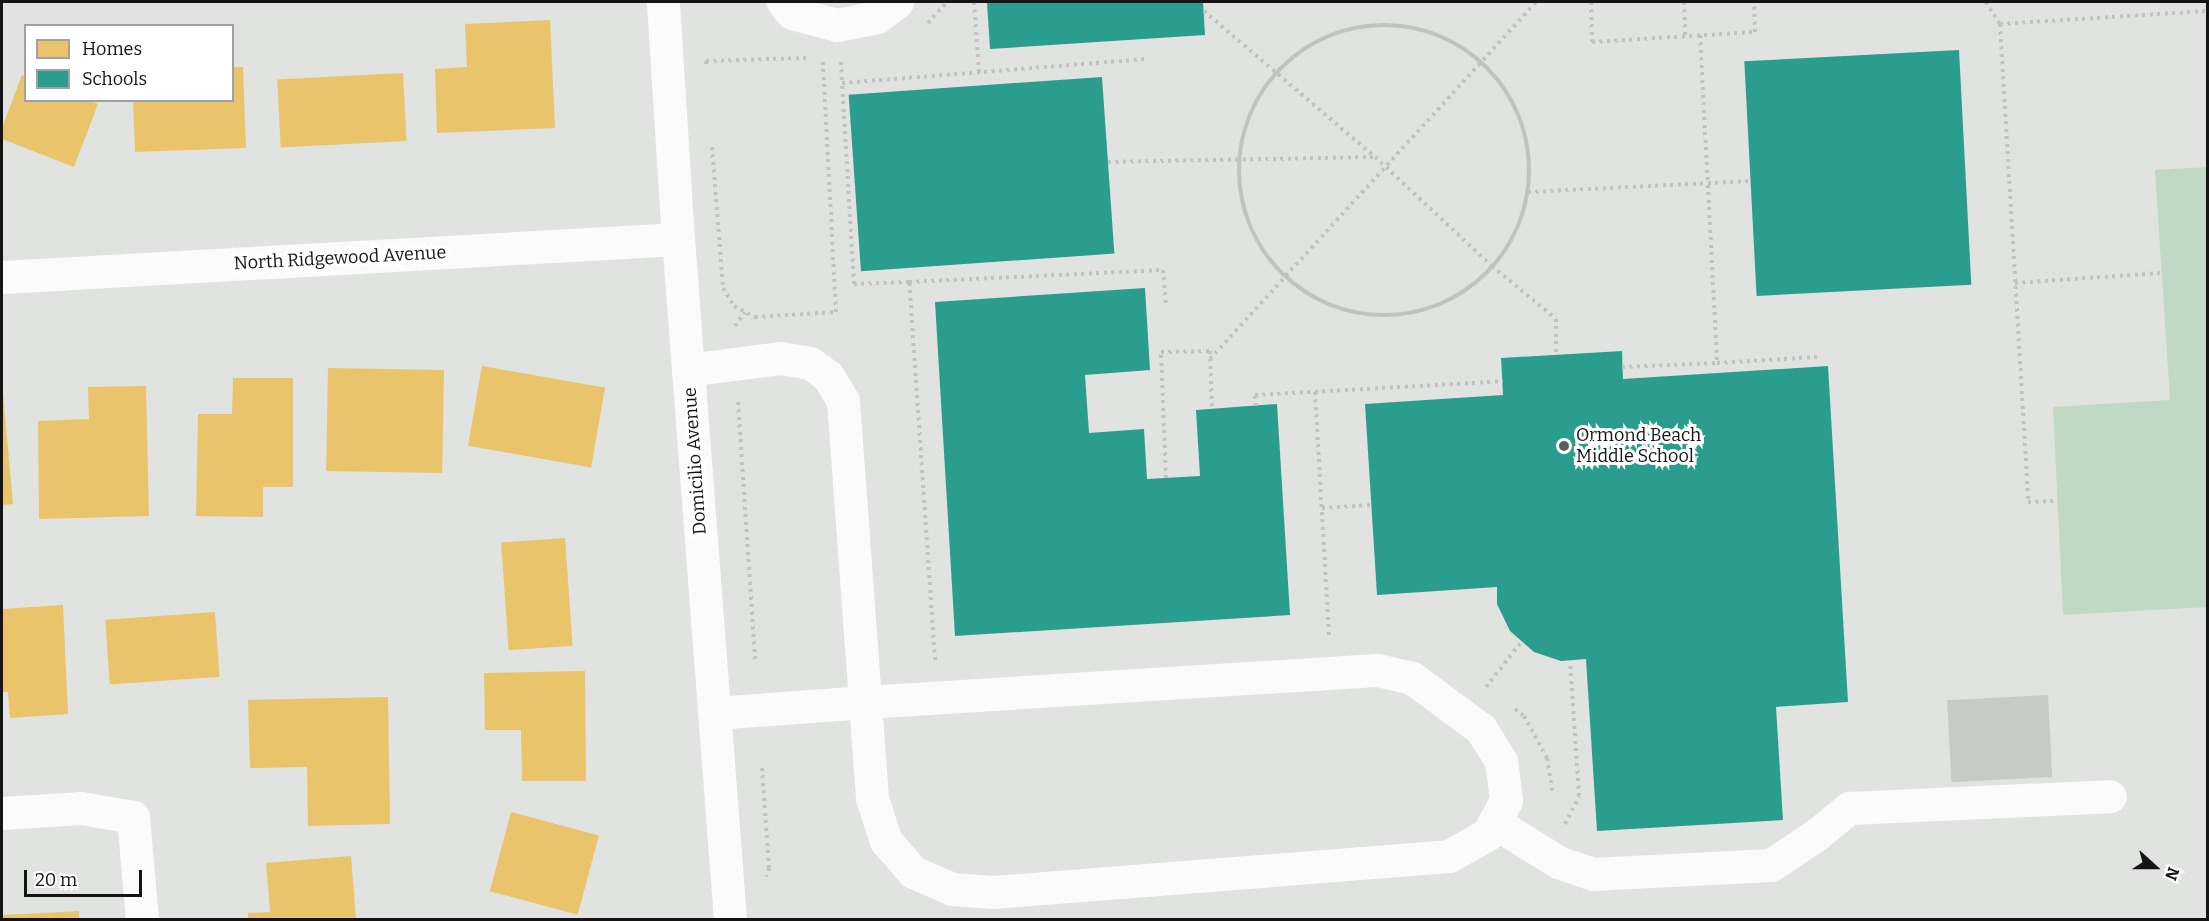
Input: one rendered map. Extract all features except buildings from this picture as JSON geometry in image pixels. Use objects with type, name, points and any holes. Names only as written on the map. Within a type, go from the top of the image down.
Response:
[{"type":"street","name":"Domicilio Avenue","points":[[663,2],[678,239],[730,920]]},
{"type":"street","points":[[783,2],[792,12],[837,25],[877,16],[897,2]]},
{"type":"street","name":"North Ridgewood Avenue","points":[[2,278],[678,239]]},
{"type":"street","points":[[688,370],[780,358],[810,363],[828,376],[843,401],[865,702],[872,798],[886,841],[913,872],[952,889],[993,892],[1449,856],[1488,834],[1506,800],[1502,761],[1481,729],[1412,678],[1376,670],[865,702],[714,713]]},
{"type":"street","points":[[1494,822],[1558,861],[1592,874],[1771,865],[1816,835],[1849,808],[2110,796]]},
{"type":"street","points":[[2,813],[81,808],[133,817],[142,920]]},
{"type":"path","points":[[974,2],[979,72]]},
{"type":"path","points":[[1210,359],[1536,2]]},
{"type":"path","points":[[1591,2],[1592,42],[1755,32],[1754,2]]},
{"type":"path","points":[[1684,2],[1685,36]]},
{"type":"path","points":[[1986,2],[2000,24],[2028,502],[2057,501]]},
{"type":"path","points":[[1204,11],[1375,157],[1492,266],[1556,319],[1556,355]]},
{"type":"path","points":[[2000,24],[2208,11]]},
{"type":"path","points":[[1385,23],[1434,32],[1478,57],[1510,95],[1528,142],[1528,192],[1514,236],[1487,273],[1450,300],[1407,314],[1361,314],[1317,300],[1286,277],[1254,236],[1240,192],[1241,142],[1259,95],[1277,74],[1292,57],[1336,32],[1385,23]]},
{"type":"path","points":[[1700,35],[1717,363]]},
{"type":"path","points":[[841,57],[854,284],[1163,270],[1166,307]]},
{"type":"path","points":[[707,73],[706,61],[823,58],[836,312],[755,317],[734,306],[723,288],[712,145]]},
{"type":"path","points":[[842,82],[1146,59]]},
{"type":"path","points":[[1108,162],[1375,157]]},
{"type":"path","points":[[1528,192],[1751,181]]},
{"type":"path","points":[[2015,283],[2162,273]]},
{"type":"path","points":[[909,282],[935,662],[947,661]]},
{"type":"path","points":[[734,328],[745,312]]},
{"type":"path","points":[[1166,478],[1161,352],[1210,351],[1212,409]]},
{"type":"path","points":[[1622,367],[1817,357]]},
{"type":"path","points":[[1256,406],[1255,395],[1503,381]]},
{"type":"path","points":[[1315,392],[1329,637]]},
{"type":"path","points":[[738,402],[755,660]]},
{"type":"path","points":[[1322,508],[1371,505]]},
{"type":"path","points":[[1317,638],[1340,636]]},
{"type":"path","points":[[1485,687],[1522,641]]},
{"type":"path","points":[[1564,826],[1579,796],[1570,660]]},
{"type":"path","points":[[1477,681],[1493,693]]},
{"type":"path","points":[[1508,705],[1524,716],[1547,758],[1552,794]]},
{"type":"green space","points":[[2207,167],[2207,607],[2063,615],[2053,407],[2170,400],[2155,170]]},
{"type":"place","name":"Ormond Beach Middle School","points":[[1564,446]]}]
